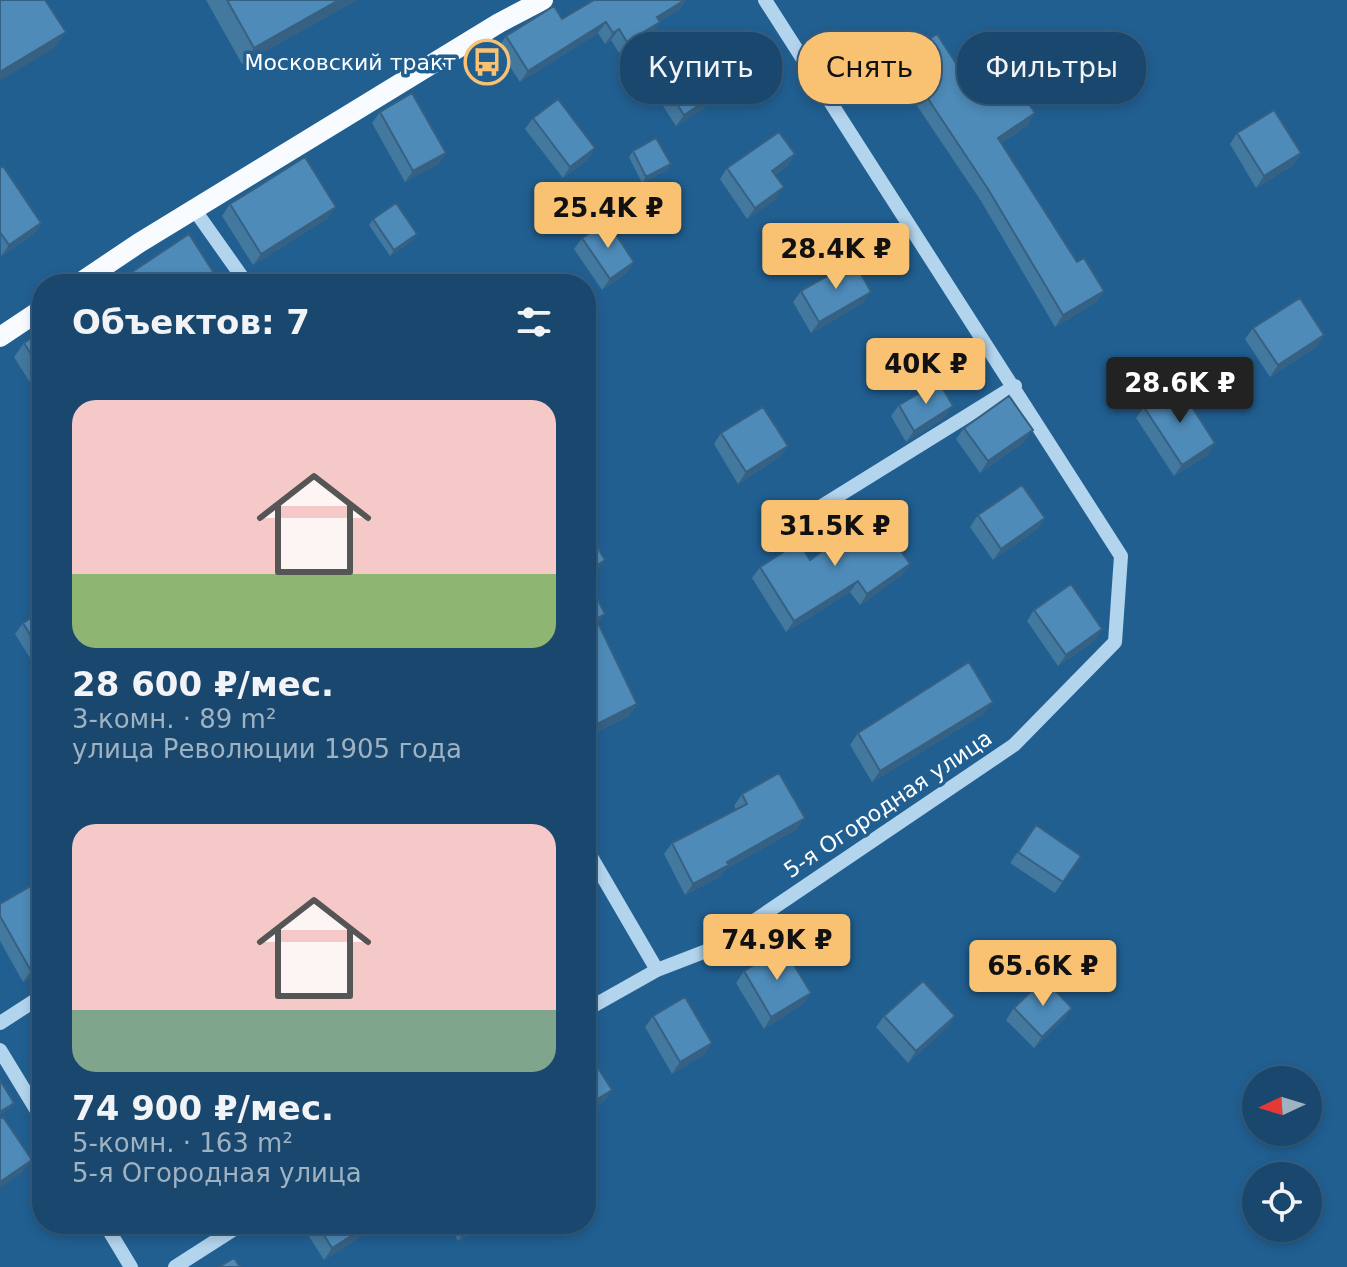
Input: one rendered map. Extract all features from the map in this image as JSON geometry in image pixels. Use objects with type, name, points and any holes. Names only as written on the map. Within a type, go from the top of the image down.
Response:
[{"type":"main road","points":[[93,274],[194,209],[543,0]]},
{"type":"main road","points":[[0,337],[32,316]]},
{"type":"street","points":[[765,0],[1015,386],[788,527]]},
{"type":"street","points":[[194,209],[240,274]]},
{"type":"street","name":"5-я Огородная улица","points":[[596,1004],[657,970],[714,948],[1014,745],[1115,642],[1121,556],[1015,386]]},
{"type":"street","points":[[596,865],[657,970]]},
{"type":"street","points":[[0,1023],[32,1002]]},
{"type":"street","points":[[0,1050],[32,1103]]},
{"type":"street","points":[[111,1234],[131,1267]]},
{"type":"street","points":[[175,1267],[226,1234]]},
{"type":"building","points":[[0,0],[45,0],[66,32],[0,72]]},
{"type":"building","points":[[227,0],[339,0],[254,48]]},
{"type":"building","points":[[594,0],[685,0],[657,17],[660,22],[644,32],[621,32],[619,29],[613,33],[606,22],[528,71],[506,36],[554,6],[562,19]]},
{"type":"building","points":[[941,40],[957,65],[957,104],[1029,104],[1035,113],[998,138],[1077,262],[1084,258],[1104,291],[1063,315],[988,189],[932,104],[941,104]]},
{"type":"building","points":[[412,93],[446,153],[413,171],[380,112]]},
{"type":"building","points":[[558,99],[595,148],[570,167],[533,118]]},
{"type":"building","points":[[677,104],[701,104],[684,115]]},
{"type":"building","points":[[1274,110],[1301,153],[1264,176],[1237,133]]},
{"type":"building","points":[[779,132],[795,154],[772,171],[784,187],[755,208],[727,168]]},
{"type":"building","points":[[656,138],[671,164],[646,177],[633,151]]},
{"type":"building","points":[[305,157],[336,207],[261,254],[230,204]]},
{"type":"building","points":[[3,166],[41,223],[9,245],[0,232],[0,168]]},
{"type":"building","points":[[396,203],[417,234],[394,250],[373,219]]},
{"type":"building","points":[[607,221],[634,262],[610,279],[582,238]]},
{"type":"building","points":[[189,234],[215,274],[129,274]]},
{"type":"building","points":[[854,261],[871,292],[819,322],[801,291]]},
{"type":"building","points":[[1300,298],[1324,335],[1278,365],[1253,328]]},
{"type":"building","points":[[32,338],[32,355],[24,343]]},
{"type":"building","points":[[939,382],[953,406],[914,431],[899,405]]},
{"type":"building","points":[[1178,385],[1215,443],[1182,465],[1144,407]]},
{"type":"building","points":[[1009,396],[1033,430],[988,461],[964,428]]},
{"type":"building","points":[[763,407],[788,446],[746,472],[721,433]]},
{"type":"building","points":[[1022,485],[1045,518],[1001,549],[978,515]]},
{"type":"building","points":[[874,514],[910,564],[867,594],[858,581],[794,621],[760,567],[799,542],[810,560]]},
{"type":"building","points":[[596,545],[605,560],[596,566]]},
{"type":"building","points":[[1071,584],[1102,629],[1066,655],[1034,610]]},
{"type":"building","points":[[596,596],[605,614],[596,619]]},
{"type":"building","points":[[32,617],[32,638],[23,623]]},
{"type":"building","points":[[596,619],[637,704],[596,722]]},
{"type":"building","points":[[969,662],[993,702],[880,771],[858,733]]},
{"type":"building","points":[[779,773],[805,818],[693,884],[672,843],[747,804],[742,794]]},
{"type":"building","points":[[1036,825],[1081,856],[1063,882],[1018,852]]},
{"type":"building","points":[[32,885],[31,971],[0,916],[0,904]]},
{"type":"building","points":[[783,947],[811,993],[771,1017],[744,971]]},
{"type":"building","points":[[1044,979],[1072,1008],[1042,1037],[1014,1008]]},
{"type":"building","points":[[923,981],[955,1016],[916,1051],[884,1016]]},
{"type":"building","points":[[685,997],[712,1043],[680,1062],[653,1016]]},
{"type":"building","points":[[596,1065],[612,1090],[596,1100]]},
{"type":"building","points":[[0,1080],[14,1103],[0,1112]]},
{"type":"building","points":[[3,1117],[32,1160],[0,1182],[0,1119]]},
{"type":"building","points":[[323,1234],[354,1234],[332,1248]]},
{"type":"building","points":[[234,1258],[240,1267],[219,1267]]},
{"type":"place","name":"Московский тракт","points":[[487,62]]}]
